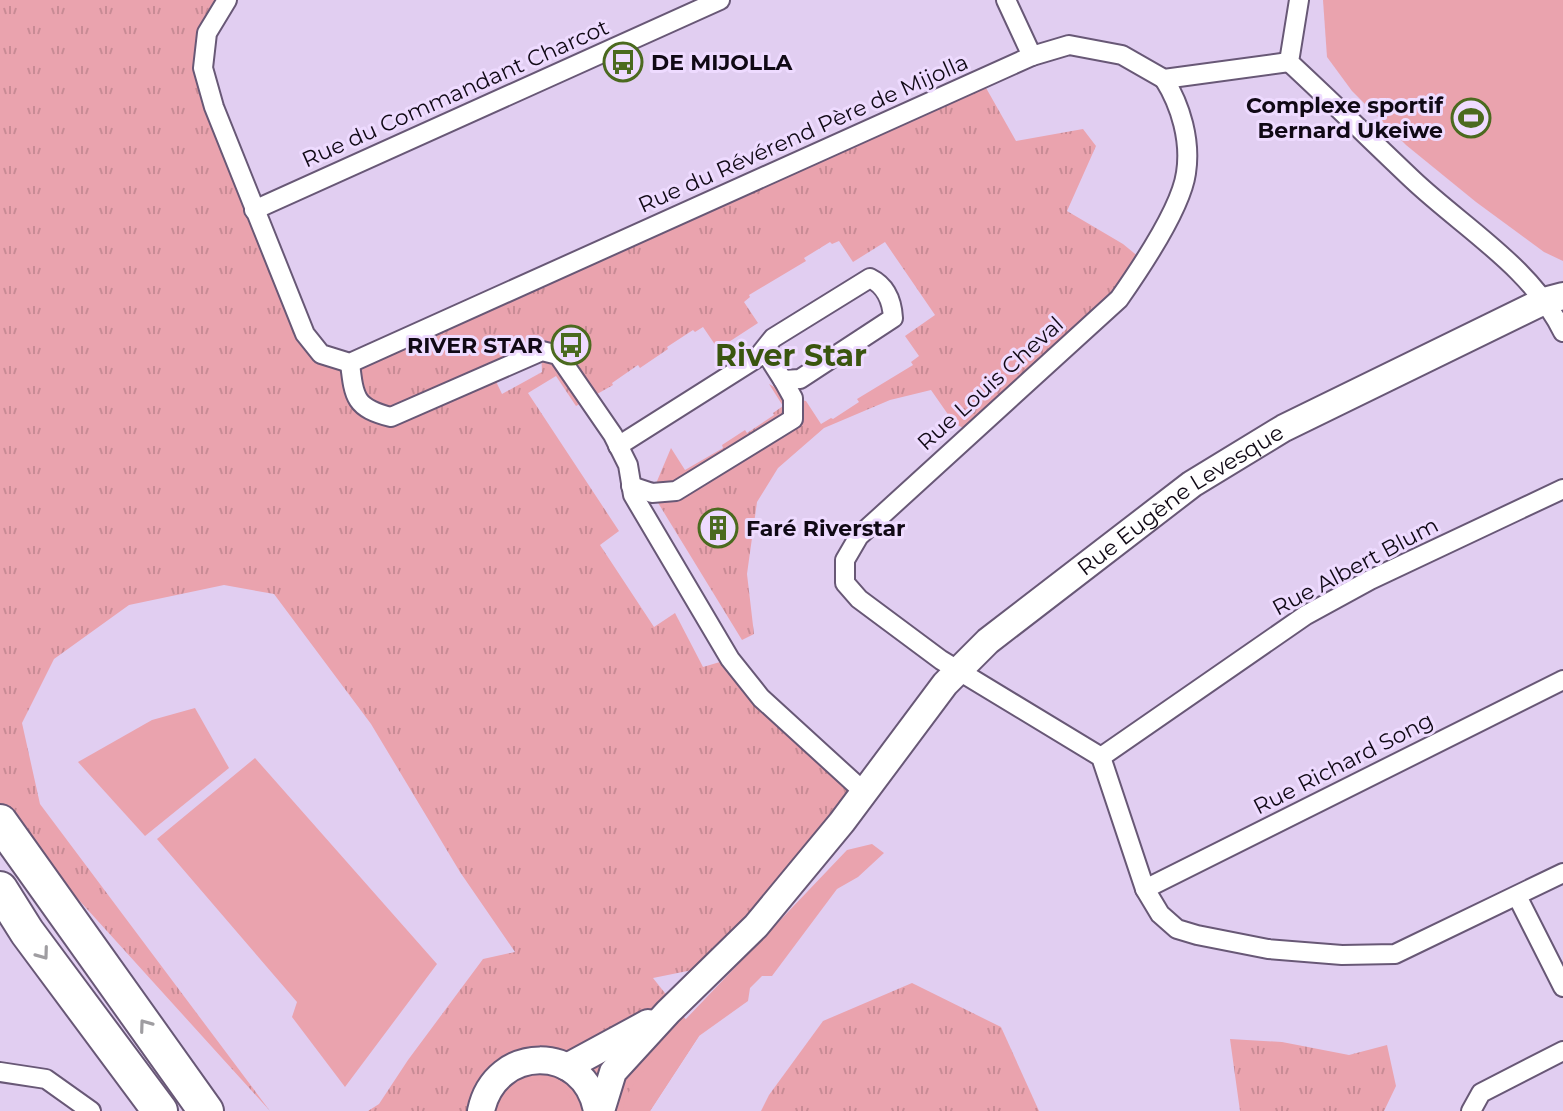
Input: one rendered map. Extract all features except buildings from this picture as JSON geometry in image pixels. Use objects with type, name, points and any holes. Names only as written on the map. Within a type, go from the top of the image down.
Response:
[{"type":"highway","points":[[0,822],[206,1111]]},
{"type":"highway","points":[[0,889],[27,932],[158,1109]]},
{"type":"highway","points":[[167,1055],[221,1111]]},
{"type":"street","points":[[227,0],[207,33],[203,68],[214,107],[305,334],[321,354],[350,363],[354,395],[367,411],[391,417],[542,351],[558,355],[618,446],[628,465],[633,495],[730,659],[761,698],[863,791]]},
{"type":"street","name":"Rue du Commandant Charcot","points":[[254,210],[720,0]]},
{"type":"street","points":[[1006,0],[1032,56]]},
{"type":"street","points":[[1289,62],[1299,0]]},
{"type":"street","name":"Rue du Révérend Père de Mijolla","points":[[350,363],[1032,56],[1069,45],[1122,55],[1164,79]]},
{"type":"street","points":[[1164,79],[1289,62]]},
{"type":"street","points":[[1289,62],[1414,181],[1530,283],[1554,298],[1563,332]]},
{"type":"street","name":"Rue Louis Cheval","points":[[1101,757],[958,670],[859,599],[845,583],[845,560],[859,536],[1119,299],[1145,262],[1186,175],[1187,138],[1174,96],[1164,79]]},
{"type":"street","points":[[618,446],[757,358],[773,338],[870,278],[879,282],[893,302],[893,318],[800,379],[783,380]]},
{"type":"street","name":"Rue Eugène Levesque","points":[[599,1111],[613,1072],[668,1012],[756,926],[842,822],[958,670],[988,641],[1125,539],[1192,484],[1284,428],[1554,298]]},
{"type":"street","points":[[631,486],[652,493],[676,491],[793,419],[793,398],[764,350]]},
{"type":"street","name":"Rue Albert Blum","points":[[1101,757],[1306,615],[1370,580],[1563,489]]},
{"type":"street","name":"Rue Richard Song","points":[[1145,889],[1563,680]]},
{"type":"street","points":[[1101,757],[1145,889],[1160,914],[1177,929],[1268,949],[1342,955],[1395,954],[1563,873]]},
{"type":"street","points":[[1517,896],[1563,987]]},
{"type":"street","name":"Rue Eugène Levesque","points":[[567,1067],[668,1012]]},
{"type":"street","points":[[1471,1111],[1481,1093],[1563,1051]]},
{"type":"street","points":[[481,1111],[486,1094],[506,1070],[522,1062],[540,1059],[567,1067],[587,1084],[599,1111]]},
{"type":"street","points":[[0,1072],[46,1079],[91,1111]]},
{"type":"green space","points":[[0,0],[227,0],[203,68],[305,334],[350,363],[981,79],[1016,141],[1083,129],[1096,146],[1067,211],[1123,244],[1145,262],[972,433],[954,423],[931,390],[890,400],[824,428],[778,468],[757,502],[747,574],[754,634],[742,640],[652,493],[671,448],[685,470],[723,448],[722,445],[745,430],[747,433],[774,415],[783,406],[769,384],[793,398],[806,401],[821,424],[913,365],[911,362],[919,356],[905,336],[935,315],[885,242],[853,262],[839,241],[830,242],[804,258],[806,261],[749,295],[744,302],[758,323],[718,349],[703,327],[695,332],[693,330],[640,368],[638,365],[613,385],[576,406],[556,376],[528,393],[619,531],[600,545],[654,627],[675,613],[703,667],[730,659],[856,785],[717,965],[653,978],[699,1036],[650,1111],[368,1111],[379,1104],[483,959],[515,952],[460,872],[371,724],[274,594],[224,585],[129,605],[54,659],[22,723],[40,804],[270,1111],[0,813]],"holes":[[[541,351],[542,372],[502,394],[492,373]]]},
{"type":"green space","name":"Complexe sportif Bernard Ukeiwe","points":[[1323,0],[1563,0],[1563,261],[1544,252],[1476,202],[1406,145],[1352,91],[1327,57]]},
{"type":"green space","points":[[195,708],[229,768],[145,836],[78,762],[152,720]]},
{"type":"green space","points":[[255,758],[437,964],[345,1087],[292,1017],[297,1002],[157,839]]},
{"type":"green space","points":[[872,844],[884,853],[858,877],[837,889],[772,976],[762,976],[750,988],[748,1001],[699,1036],[650,1111],[623,1111],[625,1098],[637,1079],[684,1021],[847,850]]},
{"type":"green space","points":[[912,983],[1001,1027],[1039,1111],[761,1111],[769,1095],[823,1021]]},
{"type":"green space","points":[[1230,1039],[1282,1042],[1349,1055],[1387,1045],[1396,1086],[1384,1111],[1240,1111]]},
{"type":"green space","points":[[540,1080],[563,1090],[577,1111],[499,1111],[514,1089]]},
{"type":"place","name":"DE MIJOLLA","points":[[623,62]]},
{"type":"place","name":"Complexe sportif Bernard Ukeiwe","points":[[1471,118]]},
{"type":"place","name":"RIVER STAR","points":[[571,345]]},
{"type":"place","name":"Faré Riverstar","points":[[718,528]]},
{"type":"district","name":"River Star","points":[[791,356]]}]
